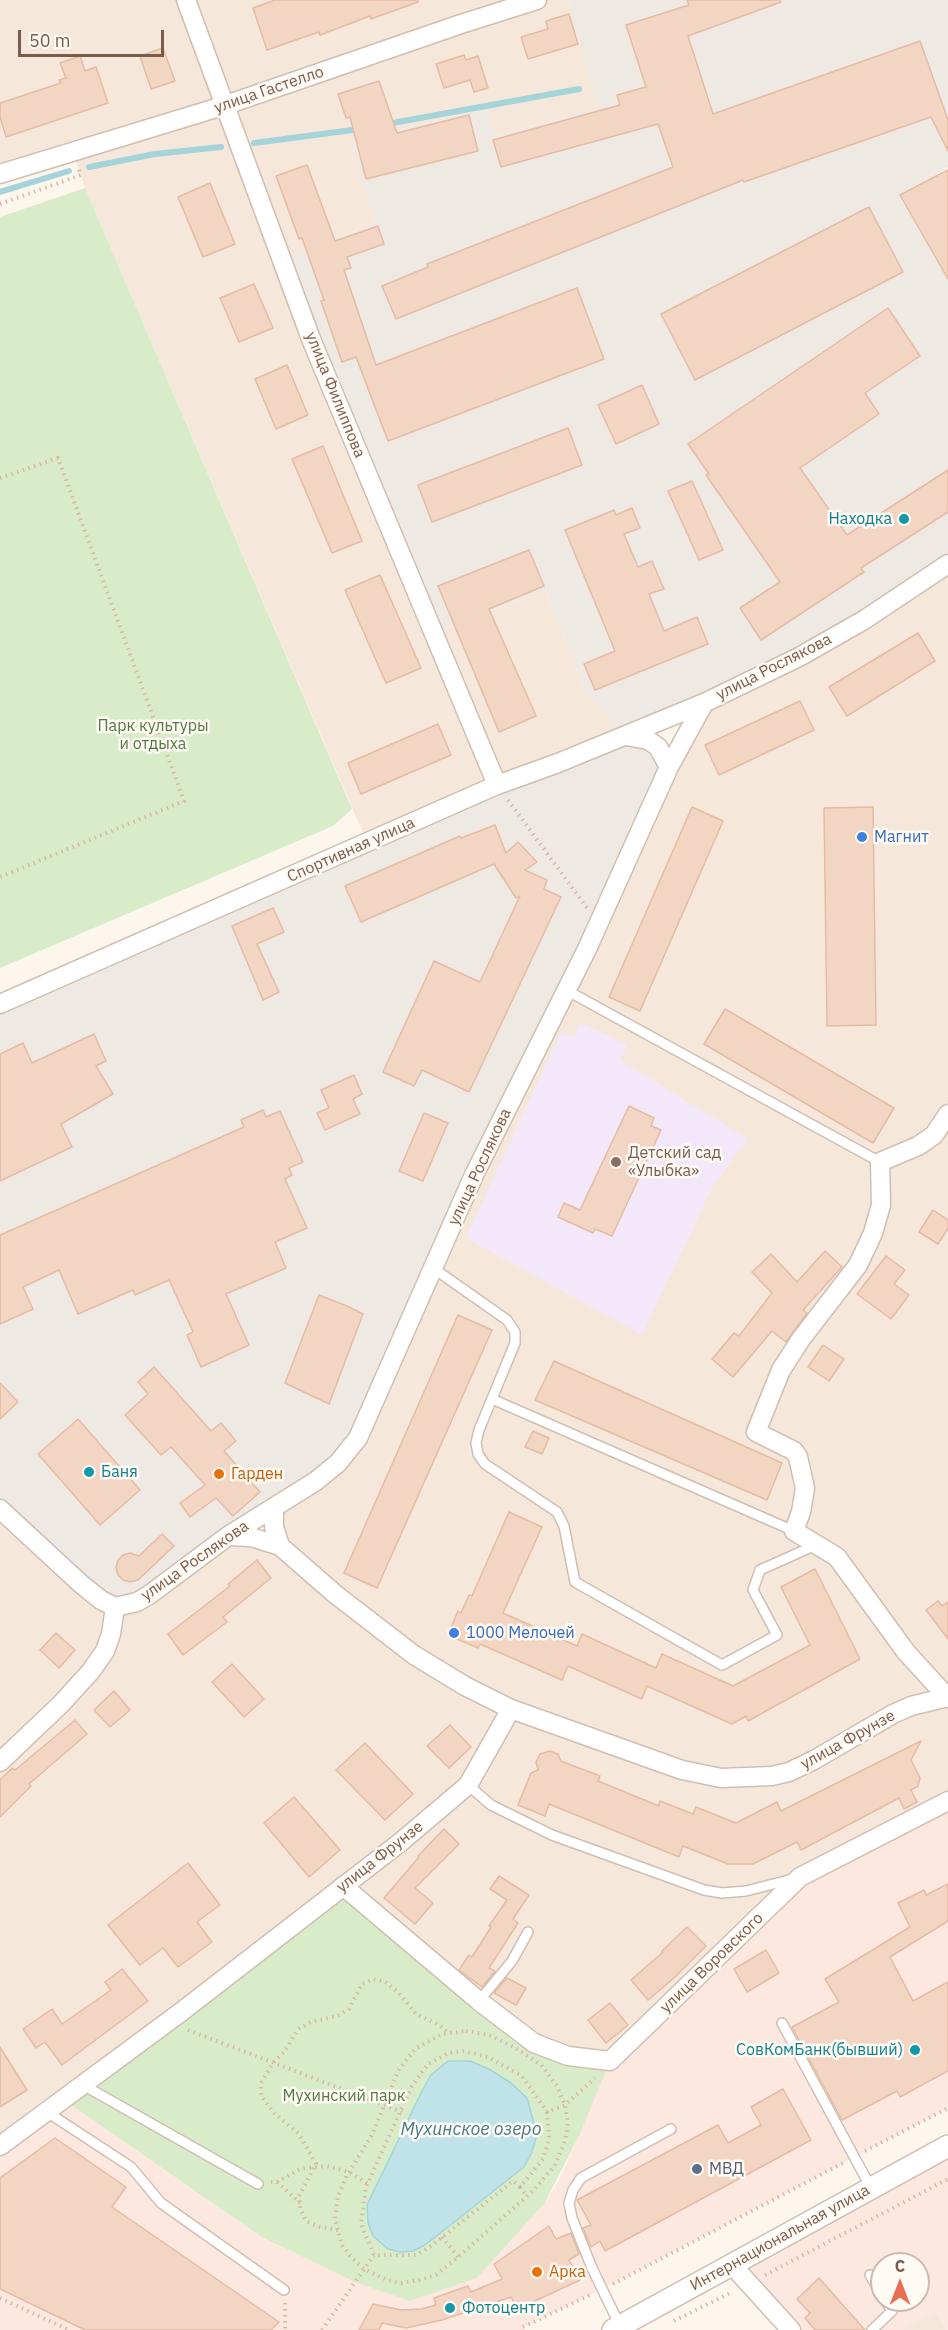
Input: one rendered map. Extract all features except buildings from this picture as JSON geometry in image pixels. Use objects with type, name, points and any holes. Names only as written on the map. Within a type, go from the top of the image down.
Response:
[{"type":"street","name":"улица Филиппова","points":[[186,0],[311,339],[497,785]]},
{"type":"street","name":"улица Гастелло","points":[[0,174],[224,106],[537,0]]},
{"type":"street","name":"улица Рослякова","points":[[115,1606],[137,1602],[149,1595],[228,1536],[316,1481],[338,1463],[358,1438],[474,1175],[598,924],[669,767],[704,703],[799,657],[864,620],[948,564]]},
{"type":"street","name":"Спортивная улица","points":[[0,1004],[497,785],[626,736],[704,703]]},
{"type":"street","points":[[626,736],[648,740],[658,747],[669,767]]},
{"type":"street","points":[[794,1531],[801,1512],[805,1488],[798,1457],[794,1451],[756,1432],[781,1370],[801,1339],[858,1265],[873,1233],[881,1205],[880,1162],[918,1146],[934,1135],[948,1114]]},
{"type":"street","points":[[274,1508],[274,1527],[280,1546]]},
{"type":"street","points":[[0,1509],[81,1584],[101,1600],[115,1606],[108,1643],[91,1671],[61,1704],[0,1762]]},
{"type":"street","name":"улица Фрунзе","points":[[794,1531],[837,1557],[906,1652],[948,1698]]},
{"type":"street","points":[[228,1536],[251,1537],[280,1546],[414,1655],[465,1686],[511,1709]]},
{"type":"street","name":"улица Фрунзе","points":[[0,2146],[168,2022],[402,1841],[468,1785],[511,1709],[682,1770],[721,1778],[743,1778],[789,1772],[893,1714],[911,1706],[948,1698]]},
{"type":"street","name":"улица Воровского","points":[[610,2061],[800,1877],[948,1801]]},
{"type":"street","points":[[344,1886],[479,2001],[534,2043],[568,2056],[610,2061]]},
{"type":"street","name":"Интернациональная улица","points":[[617,2328],[948,2146]]},
{"type":"street","points":[[732,2265],[791,2330]]},
{"type":"lane","points":[[566,990],[880,1162]]},
{"type":"lane","points":[[433,1268],[507,1320],[515,1332],[515,1343],[479,1430],[476,1443],[478,1454],[485,1464],[557,1512],[564,1526],[575,1582],[722,1665],[777,1635],[753,1590],[760,1570],[816,1545]]},
{"type":"lane","points":[[492,1399],[794,1531]]},
{"type":"lane","points":[[468,1785],[491,1804],[552,1835],[704,1890],[722,1893],[746,1891],[800,1877]]},
{"type":"lane","points":[[479,2001],[512,1961],[528,1932]]},
{"type":"lane","points":[[783,2023],[871,2188]]},
{"type":"lane","points":[[83,2085],[258,2184]]},
{"type":"lane","points":[[47,2112],[131,2167],[161,2203],[284,2290]]},
{"type":"lane","points":[[617,2328],[572,2218],[569,2203],[573,2190],[581,2178],[671,2129]]},
{"type":"lane","points":[[872,2330],[891,2312]]},
{"type":"path","points":[[0,204],[81,175],[73,152]]},
{"type":"path","points":[[0,478],[58,458],[184,801],[0,877]]},
{"type":"path","points":[[497,785],[598,924]]},
{"type":"path","points":[[338,2230],[320,2227],[306,2221],[299,2196],[316,2164],[299,2134],[275,2114],[261,2096],[261,2083],[298,2029],[311,2022],[337,2016],[349,2009],[362,1984],[373,1979],[384,1981],[397,1991],[416,2014],[439,2025],[448,2033]]},
{"type":"path","points":[[168,2022],[402,2112]]},
{"type":"path","points":[[466,2031],[489,2036],[514,2047],[541,2065],[557,2086],[565,2105],[567,2123],[565,2141],[555,2165],[527,2196],[436,2275],[401,2283],[387,2280],[364,2269],[342,2245],[335,2220],[338,2196],[349,2172],[372,2135],[398,2071],[415,2049],[448,2033],[466,2031]]},
{"type":"path","points":[[374,2255],[361,2224],[368,2184],[412,2086],[428,2064],[448,2053],[464,2051],[488,2057],[522,2076],[547,2112],[549,2139],[543,2159],[520,2187]]},
{"type":"path","points":[[547,2112],[565,2105],[610,2061]]},
{"type":"path","points":[[523,2327],[602,2289],[948,2108]]},
{"type":"path","points":[[258,2184],[277,2182],[300,2169],[327,2166],[349,2172],[368,2184]]},
{"type":"path","points":[[668,2325],[948,2179]]},
{"type":"path","points":[[374,2255],[416,2255],[513,2181],[527,2196]]},
{"type":"path","points":[[277,2182],[300,2203]]},
{"type":"path","points":[[441,2237],[459,2257]]},
{"type":"path","points":[[322,2330],[374,2255]]},
{"type":"path","points":[[284,2290],[285,2330]]},
{"type":"path","points":[[0,2298],[69,2330]]},
{"type":"shaded area","points":[[0,0],[568,0],[600,107],[495,136],[486,107],[351,142],[376,223],[281,259],[434,633],[545,590],[585,691],[626,736],[367,842],[85,188],[73,153],[0,174]]},
{"type":"shaded area","points":[[568,0],[948,0],[948,167],[936,174],[948,195],[948,564],[864,620],[627,735],[648,740],[669,767],[338,1463],[115,1607],[0,1509],[0,1004],[626,736],[585,691],[545,590],[433,633],[281,259],[376,223],[350,142],[487,107],[496,136],[599,107]]},
{"type":"shaded area","points":[[948,564],[948,1801],[617,2056],[534,2043],[343,1886],[0,2146],[0,1509],[228,1536],[280,1546],[274,1527],[704,703]]},
{"type":"shaded area","name":"Детский сад «Улыбка»","points":[[581,1023],[627,1044],[620,1060],[748,1139],[713,1186],[642,1335],[466,1238],[561,1032],[574,1037]]},
{"type":"shaded area","points":[[948,1801],[948,2108],[602,2289],[524,2327],[525,2330],[0,2330],[0,2146],[64,2100],[260,2236],[477,2278],[544,2204],[560,2178],[579,2136],[585,2106],[610,2061],[800,1877]]},
{"type":"shaded area","points":[[948,2146],[948,2329],[936,2310],[902,2330],[791,2330],[732,2265]]},
{"type":"shaded area","points":[[936,2310],[948,2330],[902,2330]]},
{"type":"green space","name":"Парк культуры и отдыха","points":[[85,188],[352,809],[333,826],[0,968],[0,217]]},
{"type":"green space","name":"Мухинский парк","points":[[349,1890],[534,2043],[610,2061],[579,2136],[544,2204],[477,2278],[410,2301],[355,2282],[260,2236],[64,2100]]},
{"type":"water","name":"Мухинское озеро","points":[[448,2061],[470,2061],[489,2069],[511,2083],[527,2098],[537,2134],[532,2152],[524,2167],[425,2245],[413,2251],[400,2252],[388,2249],[373,2236],[368,2223],[367,2205],[431,2075]]},
{"type":"waterway","points":[[387,124],[579,89]]},
{"type":"waterway","points":[[254,143],[360,129]]},
{"type":"waterway","points":[[89,167],[155,154],[221,147]]},
{"type":"waterway","points":[[0,192],[69,171]]},
{"type":"place","name":"Находка","points":[[904,519]]},
{"type":"place","name":"Магнит","points":[[862,837]]},
{"type":"place","name":"Детский сад «Улыбка»","points":[[616,1162]]},
{"type":"place","name":"Баня","points":[[89,1472]]},
{"type":"place","name":"Гарден","points":[[219,1474]]},
{"type":"place","name":"1000 Мелочей","points":[[454,1633]]},
{"type":"place","name":"СовКомБанк(бывший)","points":[[915,2050]]},
{"type":"place","name":"МВД","points":[[697,2169]]},
{"type":"place","name":"Арка","points":[[537,2272]]},
{"type":"place","name":"Фотоцентр","points":[[450,2308]]}]
